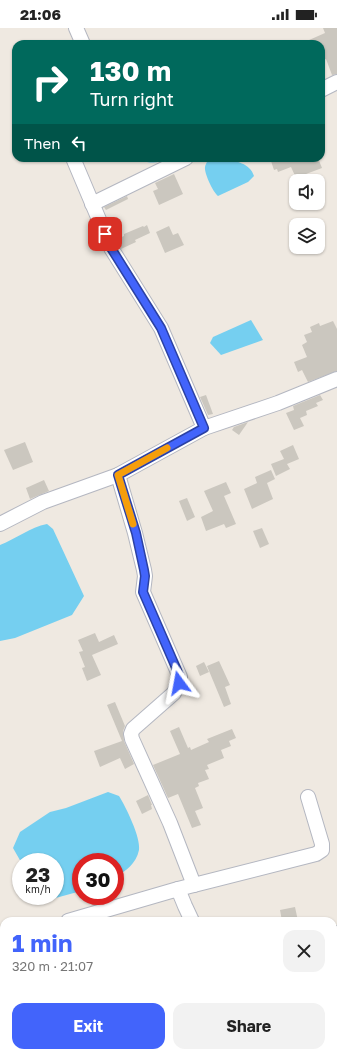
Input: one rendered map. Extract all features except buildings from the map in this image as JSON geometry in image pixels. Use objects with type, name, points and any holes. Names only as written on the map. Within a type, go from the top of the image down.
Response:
[{"type":"street","points":[[76,28],[80,40]]},
{"type":"street","points":[[325,88],[337,82]]},
{"type":"street","points":[[75,162],[111,248],[161,328],[204,428]]},
{"type":"street","points":[[92,204],[178,162]]},
{"type":"street","points":[[0,524],[43,502],[118,475],[204,428],[278,403],[337,379]]},
{"type":"street","points":[[118,475],[136,533],[144,570],[145,576],[143,592],[180,677],[174,693],[133,729],[132,739],[170,823],[194,885]]},
{"type":"street","points":[[82,917],[178,889],[316,854],[322,850],[322,844],[308,797]]},
{"type":"street","points":[[178,889],[190,917]]},
{"type":"water","points":[[207,162],[242,163],[249,168],[254,176],[248,182],[218,196],[209,182],[205,166]]},
{"type":"water","points":[[251,320],[263,340],[221,355],[210,343],[213,337]]},
{"type":"water","points":[[47,524],[53,529],[84,596],[72,615],[15,638],[0,641],[0,545],[35,528]]},
{"type":"water","points":[[108,792],[119,796],[129,815],[138,838],[139,850],[136,859],[124,872],[124,853],[72,853],[72,893],[64,896],[64,853],[16,853],[13,848],[20,832],[50,812],[66,808]]},
{"type":"slow traffic","points":[[133,524],[118,475],[167,448]]},
{"type":"route","points":[[105,234],[111,248],[161,328],[204,428],[118,475],[136,533],[144,570],[145,576],[143,592],[180,677],[179,683]]}]
